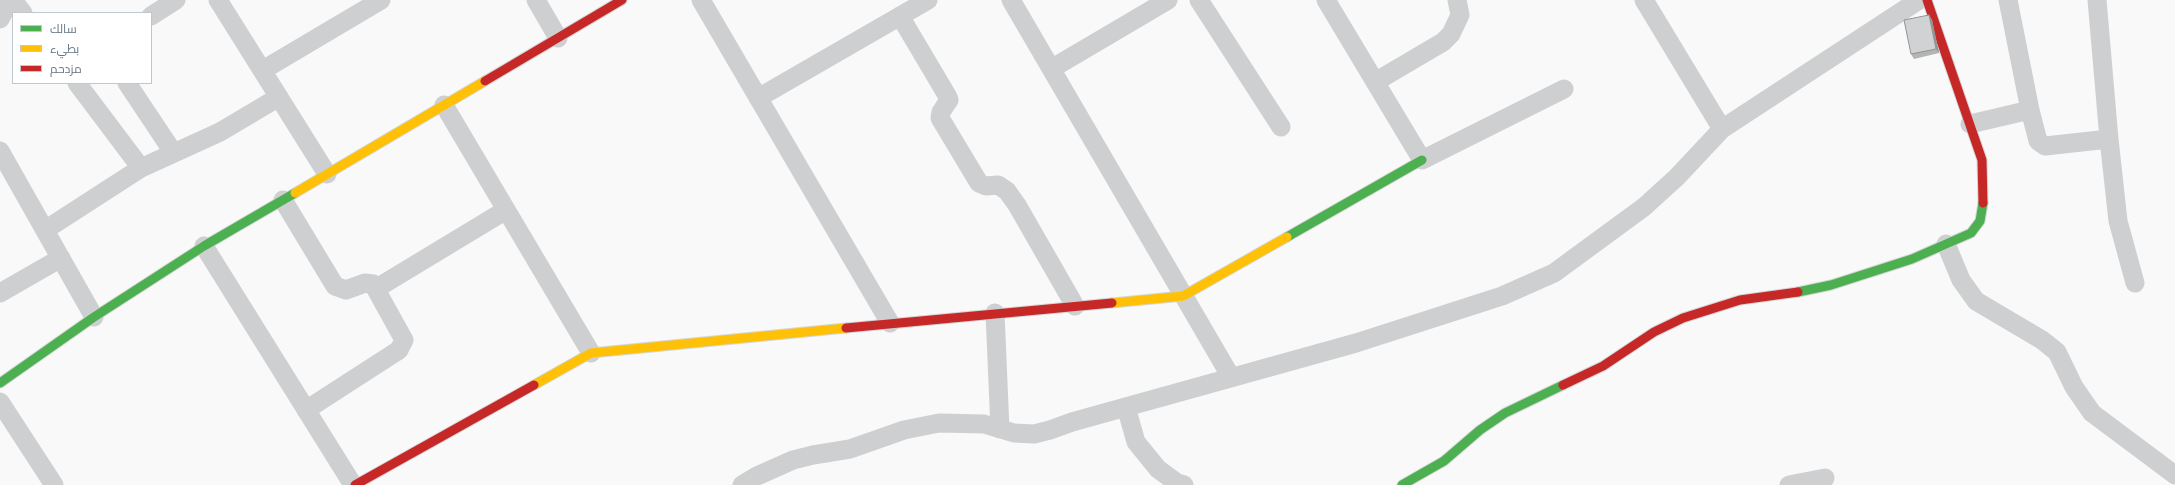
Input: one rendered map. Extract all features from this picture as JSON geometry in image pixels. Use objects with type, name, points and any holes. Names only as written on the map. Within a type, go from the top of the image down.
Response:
[{"type":"street","points":[[0,19],[10,0]]},
{"type":"street","points":[[13,0],[22,12]]},
{"type":"street","points":[[152,15],[176,0]]},
{"type":"street","points":[[218,0],[327,174]]},
{"type":"street","points":[[262,70],[381,0]]},
{"type":"street","points":[[536,0],[558,38]]},
{"type":"street","points":[[0,383],[94,317],[204,246],[622,0]]},
{"type":"street","points":[[700,0],[890,323]]},
{"type":"street","points":[[758,98],[928,0]]},
{"type":"street","points":[[1011,0],[1231,377]]},
{"type":"street","points":[[1051,69],[1168,0]]},
{"type":"street","points":[[1198,0],[1281,127]]},
{"type":"street","points":[[1326,0],[1422,160]]},
{"type":"street","points":[[1375,82],[1443,42],[1451,34],[1460,15],[1457,0]]},
{"type":"street","points":[[1644,0],[1722,129]]},
{"type":"street","points":[[742,485],[757,476],[793,460],[813,454],[850,449],[904,430],[939,423],[962,422],[984,424],[1014,433],[1034,434],[1231,377],[1356,343],[1502,296],[1554,273],[1644,207],[1677,177],[1722,129],[1919,0]]},
{"type":"street","points":[[1402,485],[1444,461],[1480,430],[1505,413],[1603,366],[1654,332],[1683,318],[1740,300],[1786,294],[1831,285],[1912,259],[1971,233],[1980,221],[1983,208],[1982,160],[1927,0]]},
{"type":"street","points":[[2008,0],[2030,110],[2038,141],[2045,146],[2109,139]]},
{"type":"street","points":[[2097,0],[2109,139],[2118,220],[2135,283]]},
{"type":"street","points":[[900,16],[946,92],[949,100],[941,112],[940,118],[979,183],[986,186],[998,185],[1007,191],[1017,205],[1075,306]]},
{"type":"street","points":[[78,84],[141,168]]},
{"type":"street","points":[[128,84],[173,152]]},
{"type":"street","points":[[204,246],[354,485],[591,353],[890,323],[1183,296],[1422,160],[1564,89]]},
{"type":"street","points":[[45,230],[141,168],[173,152],[220,132],[279,97]]},
{"type":"street","points":[[444,105],[591,353]]},
{"type":"street","points":[[1970,124],[2030,110]]},
{"type":"street","points":[[0,151],[94,317]]},
{"type":"street","points":[[284,200],[335,286],[346,290],[370,282],[377,288],[404,337],[402,346],[306,410]]},
{"type":"street","points":[[377,288],[506,210]]},
{"type":"street","points":[[1946,244],[1961,280],[1976,301],[2042,340],[2057,352],[2074,387],[2092,413],[2175,475]]},
{"type":"street","points":[[0,293],[61,258]]},
{"type":"street","points":[[995,313],[1000,429]]},
{"type":"street","points":[[0,402],[54,485]]},
{"type":"street","points":[[1126,407],[1136,442],[1158,469],[1177,483],[1184,485]]},
{"type":"street","points":[[1790,485],[1825,478]]},
{"type":"building","points":[[1929,15],[1936,49],[1911,54],[1904,20]]},
{"type":"traffic: fast","points":[[1287,237],[1422,160]]},
{"type":"traffic: fast","points":[[0,383],[94,317],[204,246],[295,193]]},
{"type":"traffic: fast","points":[[1798,292],[1831,285],[1912,259],[1971,233],[1980,221],[1983,203]]},
{"type":"traffic: fast","points":[[1402,485],[1444,461],[1480,430],[1505,413],[1563,385]]},
{"type":"traffic: slow","points":[[295,193],[485,81]]},
{"type":"traffic: slow","points":[[1112,303],[1183,296],[1287,237]]},
{"type":"traffic: slow","points":[[534,385],[591,353],[846,328]]},
{"type":"traffic: jam","points":[[485,81],[622,0]]},
{"type":"traffic: jam","points":[[1927,0],[1982,160],[1983,203]]},
{"type":"traffic: jam","points":[[1563,385],[1603,366],[1654,332],[1683,318],[1740,300],[1798,292]]},
{"type":"traffic: jam","points":[[846,328],[1112,303]]},
{"type":"traffic: jam","points":[[355,485],[534,385]]}]
